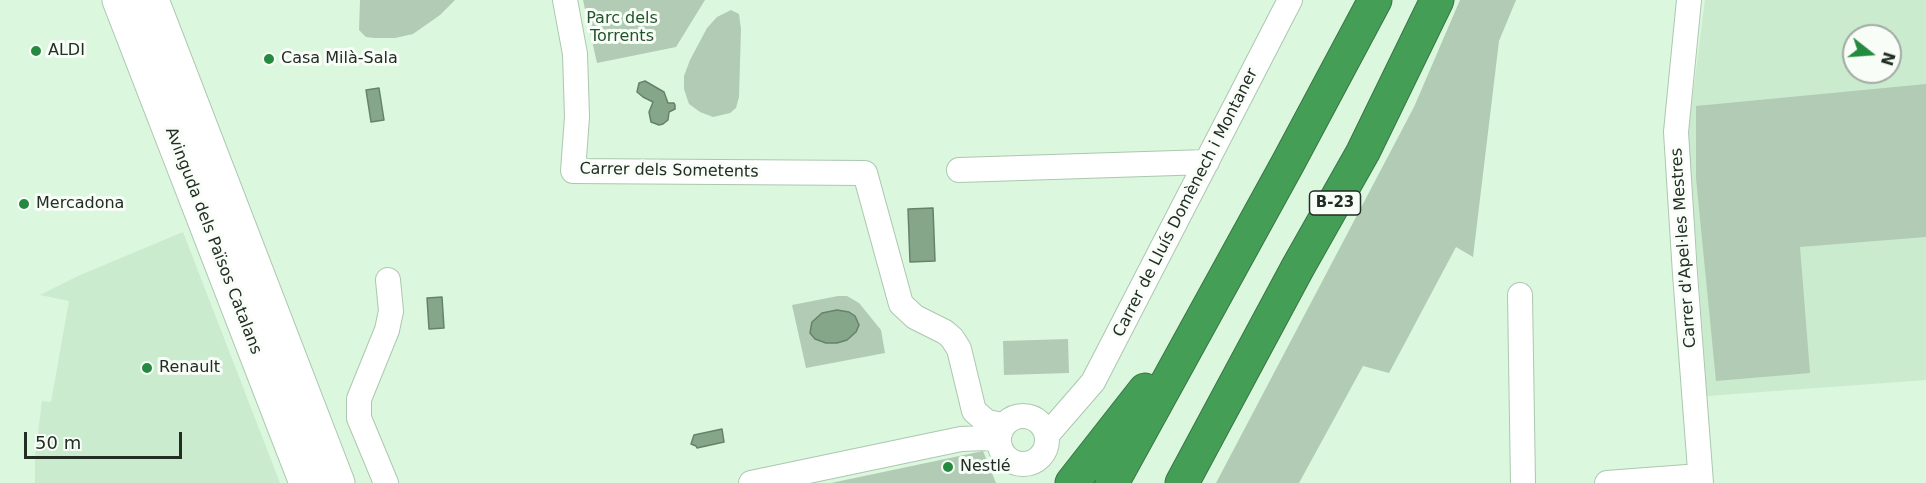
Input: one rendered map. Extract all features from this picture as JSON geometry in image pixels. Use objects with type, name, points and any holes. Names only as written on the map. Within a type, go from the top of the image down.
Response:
[{"type":"highway","points":[[1112,483],[1375,0]]},
{"type":"highway","name":"B-23","points":[[1182,483],[1298,267],[1364,152],[1437,0]]},
{"type":"highway","points":[[1072,483],[1208,308]]},
{"type":"street","name":"Avinguda dels Països Catalans","points":[[119,0],[306,483]]},
{"type":"street","name":"Avinguda dels Països Catalans","points":[[152,0],[338,483]]},
{"type":"street","name":"Carrer dels Sometents","points":[[565,0],[574,54],[577,117],[573,171],[865,173],[901,304],[911,315],[945,332],[952,338],[959,349],[974,411],[1008,435]]},
{"type":"street","name":"Carrer de Lluís Domènech i Montaner","points":[[1047,435],[1093,382],[1290,0]]},
{"type":"street","name":"Carrer d'Apel·les Mestres","points":[[1689,7],[1676,132],[1701,480]]},
{"type":"street","points":[[959,170],[1207,162]]},
{"type":"street","points":[[386,483],[359,418],[359,399],[387,330],[391,311],[388,280]]},
{"type":"street","points":[[1520,295],[1522,483]]},
{"type":"street","points":[[1008,435],[1040,409],[1076,403]]},
{"type":"street","points":[[751,483],[961,439],[1008,435],[1034,418],[1043,426],[1047,435],[1047,445],[1034,461],[1025,464],[1015,462],[1008,435]]},
{"type":"street","points":[[1008,435],[1012,483]]},
{"type":"street","points":[[1607,483],[1701,480]]},
{"type":"shaded area","points":[[1705,0],[1926,0],[1926,380],[1707,396],[1688,133]]},
{"type":"shaded area","points":[[645,81],[664,92],[668,103],[675,105],[675,109],[669,112],[668,120],[663,124],[651,122],[649,112],[653,102],[637,92],[639,83]]},
{"type":"shaded area","points":[[379,88],[384,120],[371,122],[366,90]]},
{"type":"shaded area","points":[[933,208],[935,261],[910,262],[908,209]]},
{"type":"shaded area","name":"Renault","points":[[183,232],[280,483],[35,483],[35,457],[42,401],[51,402],[69,301],[40,295],[78,276]]},
{"type":"shaded area","points":[[442,297],[444,328],[429,329],[427,298]]},
{"type":"shaded area","points":[[837,310],[849,312],[855,316],[859,325],[856,332],[847,340],[837,343],[826,343],[815,339],[810,333],[812,322],[822,313]]},
{"type":"shaded area","points":[[722,429],[724,442],[697,448],[691,444],[694,435]]},
{"type":"green space","points":[[360,0],[455,0],[440,15],[413,34],[395,38],[374,38],[366,37],[359,30]]},
{"type":"green space","name":"Parc dels Torrents","points":[[583,0],[705,0],[676,47],[597,63]]},
{"type":"green space","points":[[1460,0],[1516,0],[1499,41],[1473,257],[1456,247],[1389,373],[1363,366],[1299,483],[1216,483],[1414,107]]},
{"type":"green space","points":[[731,10],[739,14],[741,29],[739,97],[736,108],[730,113],[713,117],[689,104],[684,89],[684,76],[707,28],[717,17]]},
{"type":"green space","points":[[1926,84],[1926,237],[1800,247],[1810,373],[1716,381],[1696,178],[1696,106]]},
{"type":"green space","points":[[847,296],[859,303],[881,330],[885,353],[806,368],[792,305]]},
{"type":"green space","points":[[1068,339],[1069,373],[1004,375],[1003,341]]},
{"type":"green space","name":"Nestlé","points":[[983,451],[996,483],[831,483]]},
{"type":"place","name":"ALDI","points":[[36,51]]},
{"type":"place","name":"Casa Milà-Sala","points":[[269,59]]},
{"type":"place","name":"Mercadona","points":[[24,204]]},
{"type":"place","name":"Renault","points":[[147,368]]},
{"type":"place","name":"Nestlé","points":[[948,467]]}]
